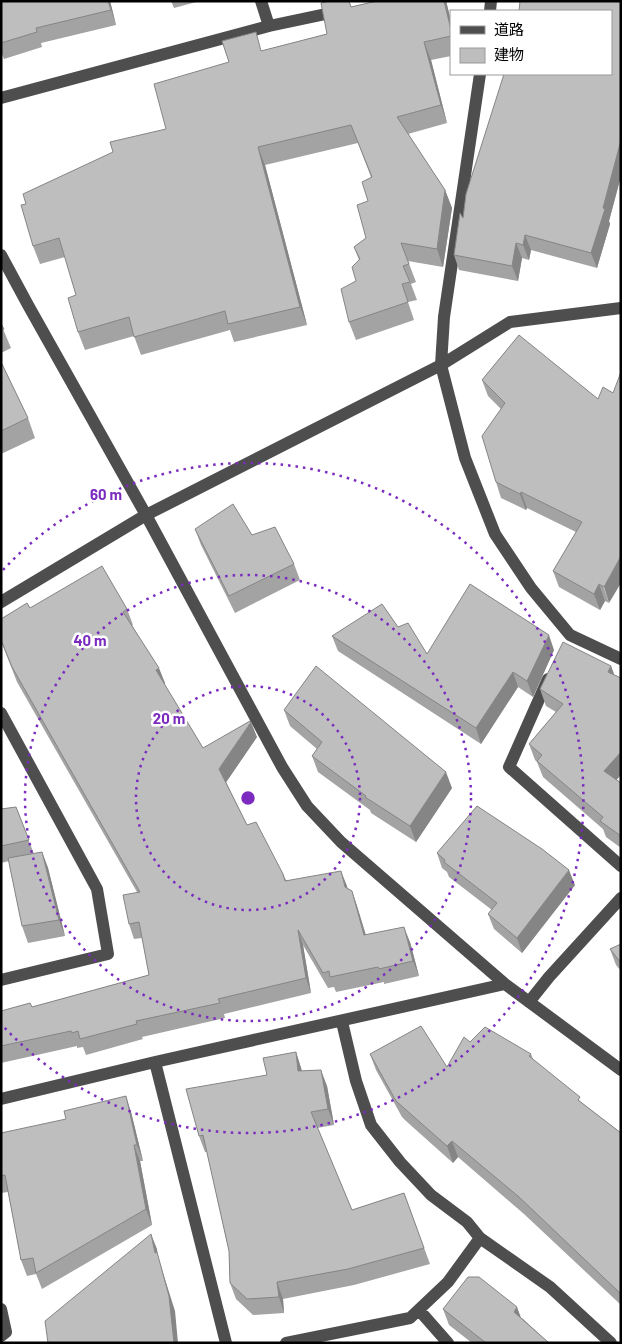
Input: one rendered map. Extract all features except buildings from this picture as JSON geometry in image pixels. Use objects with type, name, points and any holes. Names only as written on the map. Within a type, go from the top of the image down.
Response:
[{"type":"street","points":[[261,1],[269,26]]},
{"type":"street","points":[[1,98],[269,26],[353,8]]},
{"type":"street","points":[[480,75],[444,316],[441,365],[465,458],[495,534],[568,640],[621,658]]},
{"type":"street","points":[[1,255],[146,515],[282,767],[307,806],[341,842],[505,984],[621,1070]]},
{"type":"street","points":[[1,602],[146,515],[441,365],[510,322],[621,308]]},
{"type":"street","points":[[553,670],[509,767],[621,866]]},
{"type":"street","points":[[1,713],[97,889],[108,954],[1,980]]},
{"type":"street","points":[[529,1002],[549,977],[621,898]]},
{"type":"street","points":[[1,1100],[155,1062],[342,1022],[505,984]]},
{"type":"street","points":[[342,1022],[356,1081],[371,1125],[400,1162],[431,1195],[467,1222],[480,1238],[550,1287],[611,1343]]},
{"type":"street","points":[[155,1062],[226,1343]]},
{"type":"street","points":[[286,1343],[410,1318],[448,1282],[480,1238]]},
{"type":"street","points":[[1,1309],[6,1332],[1,1336]]},
{"type":"street","points":[[419,1310],[448,1343]]}]
